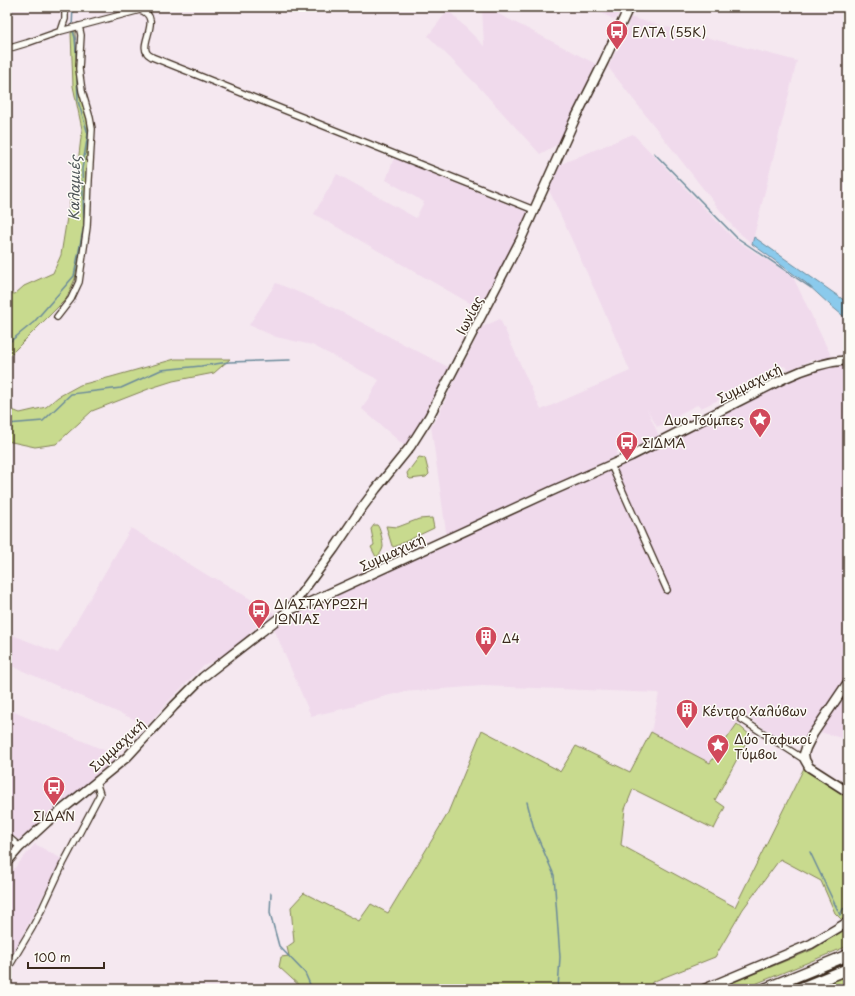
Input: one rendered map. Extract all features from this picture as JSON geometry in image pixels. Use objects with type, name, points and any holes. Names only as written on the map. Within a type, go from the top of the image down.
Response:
[{"type":"highway","points":[[765,989],[848,955]]},
{"type":"highway","points":[[798,989],[848,969]]},
{"type":"street","points":[[61,30],[65,7]]},
{"type":"street","name":"Ιωνίας","points":[[289,610],[369,499],[410,447],[429,417],[522,239],[574,121],[629,7]]},
{"type":"street","points":[[7,49],[27,44],[61,30],[142,8],[150,19],[146,52],[152,57],[534,210]]},
{"type":"street","points":[[57,317],[71,299],[79,282],[88,227],[88,180],[92,129],[79,74],[79,26]]},
{"type":"street","name":"Συμμαχική","points":[[7,862],[20,847],[61,810],[132,751],[203,677],[289,610],[304,605],[554,490],[612,465],[800,371],[817,365],[848,360]]},
{"type":"street","points":[[612,465],[667,590]]},
{"type":"street","points":[[299,596],[304,605]]},
{"type":"street","points":[[805,760],[805,753],[810,741],[848,682]]},
{"type":"street","points":[[741,719],[805,760],[811,768],[848,792]]},
{"type":"street","points":[[7,970],[41,912],[63,864],[100,794],[96,782]]},
{"type":"street","points":[[7,836],[20,847]]},
{"type":"street","points":[[704,989],[811,944],[848,922]]},
{"type":"shaded area","points":[[482,7],[485,7],[596,64],[558,144],[540,154],[478,86],[428,36],[448,10],[484,46]]},
{"type":"shaded area","points":[[590,7],[622,7],[615,20]]},
{"type":"shaded area","points":[[629,17],[797,61],[752,244],[734,228],[608,67],[628,28]]},
{"type":"shaded area","points":[[633,134],[733,238],[793,277],[832,358],[812,360],[789,370],[784,366],[747,382],[745,388],[701,408],[697,405],[679,414],[678,417],[657,427],[647,409],[659,436],[626,451],[621,449],[617,451],[616,456],[447,538],[431,426],[436,420],[482,327],[500,319],[541,410],[630,371],[549,190],[561,164]]},
{"type":"shaded area","points":[[394,158],[529,213],[511,253],[480,309],[314,214],[337,174],[416,218],[424,202],[386,180]]},
{"type":"shaded area","points":[[276,283],[322,302],[450,368],[430,409],[407,448],[362,409],[379,380],[312,345],[276,337],[249,325]]},
{"type":"shaded area","points":[[848,365],[848,740],[813,730],[805,742],[785,743],[736,708],[733,708],[743,715],[710,763],[651,732],[659,693],[482,686],[402,692],[355,704],[356,706],[311,716],[274,629],[290,614],[642,456],[797,377],[819,369]]},
{"type":"shaded area","points":[[131,528],[212,578],[215,578],[274,613],[273,617],[262,625],[258,625],[250,632],[249,637],[219,658],[202,667],[147,725],[7,664],[7,639],[10,634],[58,653]]},
{"type":"shaded area","points":[[7,709],[118,756],[118,758],[22,841],[7,832]]},
{"type":"shaded area","points":[[35,844],[62,859],[7,965],[7,877]]},
{"type":"green space","points":[[75,31],[77,84],[87,116],[88,133],[85,224],[75,279],[66,299],[7,358],[7,293],[15,294],[24,286],[53,273],[61,255],[78,163],[82,129],[73,86],[71,33]]},
{"type":"green space","points":[[175,359],[230,359],[214,373],[173,381],[92,411],[56,444],[35,447],[7,441],[7,408],[20,413],[46,407],[58,397],[80,385]]},
{"type":"green space","points":[[419,457],[425,458],[429,474],[426,477],[410,479],[407,473]]},
{"type":"green space","points":[[432,518],[434,528],[394,547],[392,546],[386,526],[398,527],[419,519]]},
{"type":"green space","points":[[374,525],[377,525],[379,529],[383,545],[379,555],[376,557],[371,547],[374,545],[371,529]]},
{"type":"green space","points":[[737,724],[750,735],[715,800],[725,807],[714,829],[633,789],[625,809],[621,845],[735,907],[804,768],[848,798],[848,919],[843,921],[835,913],[821,881],[780,859],[743,909],[715,957],[652,982],[651,989],[303,989],[279,967],[281,957],[289,956],[287,947],[294,942],[291,907],[304,893],[359,921],[371,904],[388,913],[447,815],[482,730],[560,772],[576,746],[630,772],[651,732],[710,763]]},
{"type":"green space","points":[[848,928],[848,946],[743,989],[717,989],[812,950]]},
{"type":"green space","points":[[848,961],[848,964],[787,989],[779,989]]},
{"type":"green space","points":[[848,976],[848,989],[814,989]]},
{"type":"water","points":[[754,237],[848,303],[848,320],[806,283],[752,244]]},
{"type":"waterway","name":"Καλαμιές","points":[[73,7],[72,27],[75,38],[77,64]]},
{"type":"waterway","name":"Καλαμιές","points":[[7,344],[34,322],[74,276],[84,225],[82,169],[88,134],[78,101],[77,76]]},
{"type":"waterway","points":[[654,153],[736,237],[811,288]]},
{"type":"waterway","name":"Καλαμιές","points":[[7,424],[43,421],[71,394],[121,388],[161,370],[229,362],[290,360]]},
{"type":"waterway","points":[[527,802],[534,829],[554,875],[560,957],[558,989]]},
{"type":"waterway","points":[[810,852],[840,915]]},
{"type":"waterway","points":[[271,893],[270,913],[279,946],[305,973],[312,989]]},
{"type":"waterway","points":[[840,915],[843,909],[848,907]]},
{"type":"place","name":"ΕΛΤΑ (55Κ)","points":[[617,50]]},
{"type":"place","name":"Δυο Τούμπες","points":[[760,438]]},
{"type":"place","name":"ΣΙΔΜΑ","points":[[627,462]]},
{"type":"place","name":"ΔΙΑΣΤΑΥΡΩΣΗ ΙΩΝΙΑΣ","points":[[259,630]]},
{"type":"place","name":"Δ4","points":[[486,656]]},
{"type":"place","name":"Κέντρο Χαλύβων","points":[[687,730]]},
{"type":"place","name":"Δύο Ταφικοί Τύμβοι","points":[[718,764]]},
{"type":"place","name":"ΣΙΔΑΝ","points":[[54,806]]}]
